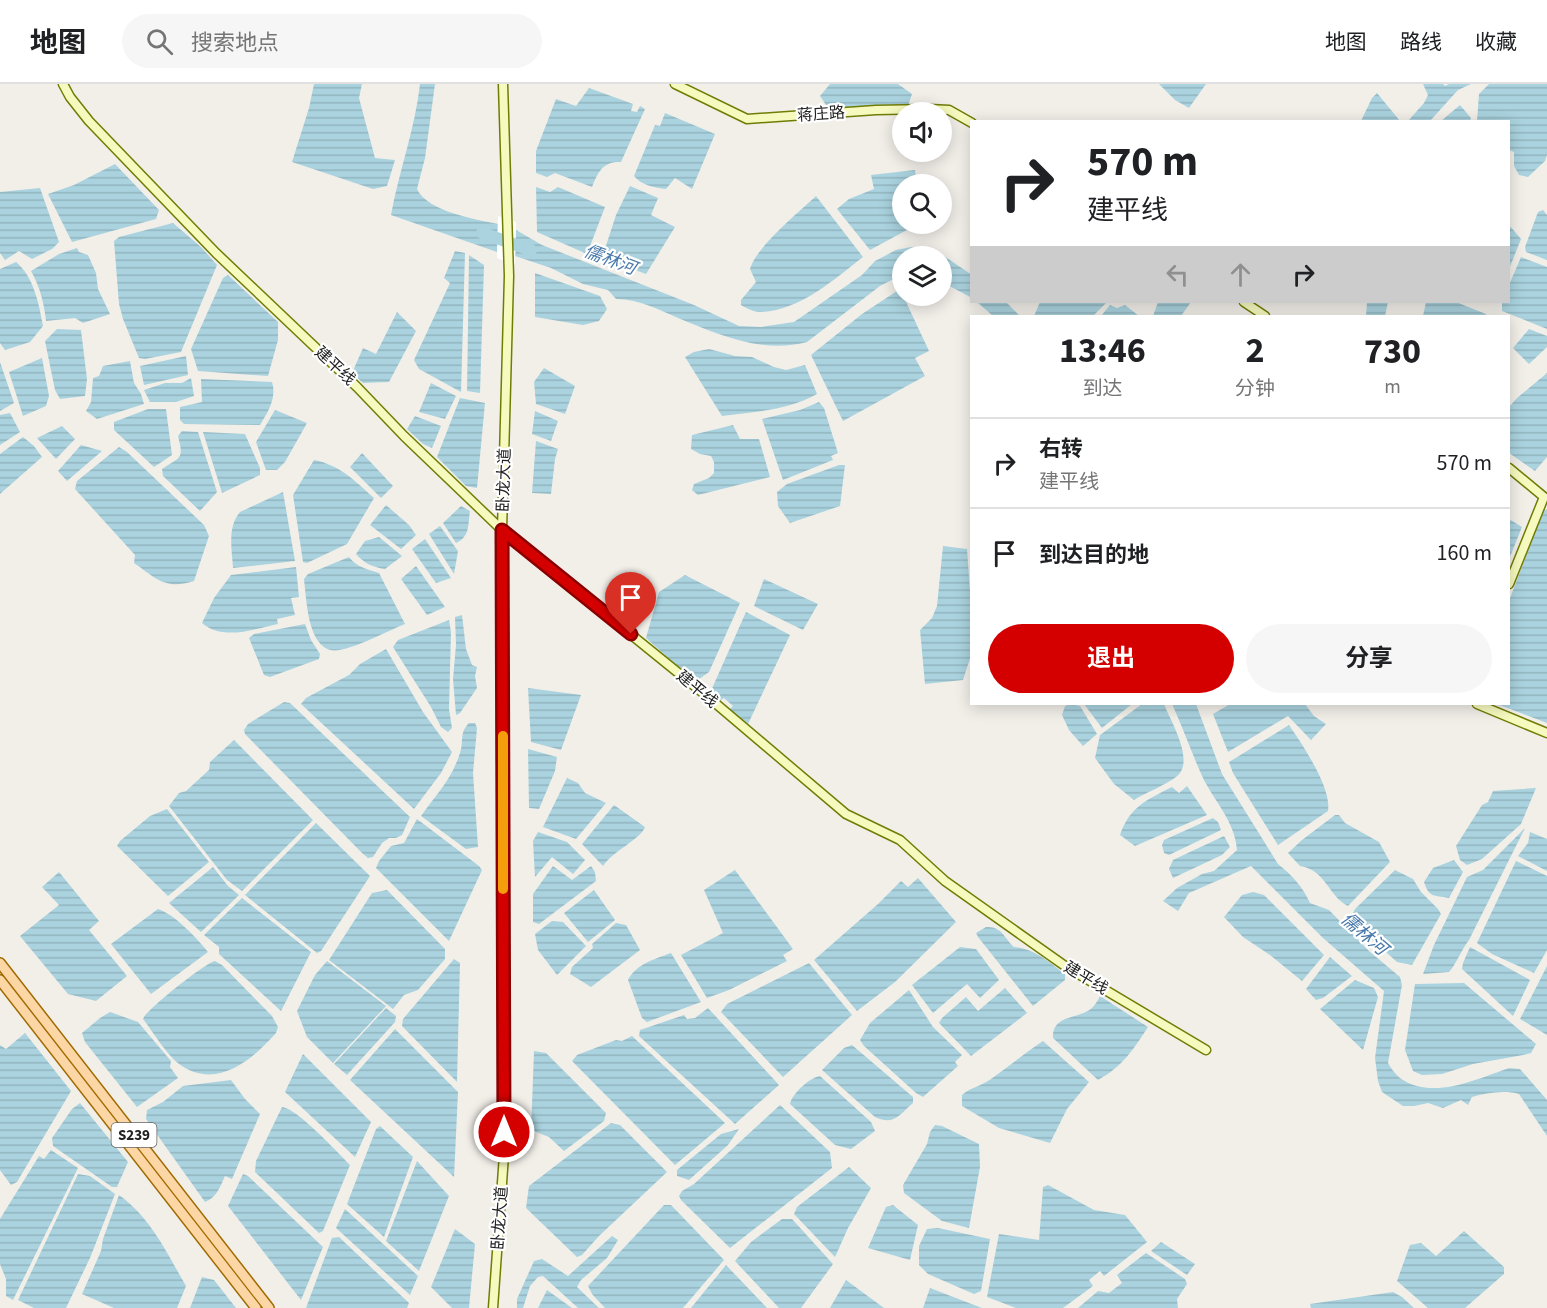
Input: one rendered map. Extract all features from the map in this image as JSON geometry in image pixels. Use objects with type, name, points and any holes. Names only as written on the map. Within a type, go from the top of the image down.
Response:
[{"type":"main road","name":"S239","points":[[0,963],[269,1308]]},
{"type":"main road","name":"S239","points":[[0,980],[256,1308]]},
{"type":"street","name":"建平线","points":[[63,84],[89,121],[216,253],[357,387],[404,436],[502,530],[708,697],[846,814],[900,840],[945,881],[1065,966],[1206,1050]]},
{"type":"street","name":"卧龙大道","points":[[493,1308],[504,1155],[502,530],[509,268],[503,84]]},
{"type":"street","name":"蒋庄路","points":[[675,84],[747,119],[929,109],[949,110],[970,122]]},
{"type":"street","points":[[1246,303],[1264,315]]},
{"type":"street","points":[[1510,469],[1546,493],[1510,582]]},
{"type":"street","points":[[1479,705],[1547,733]]},
{"type":"water","points":[[314,84],[362,84],[359,98],[375,158],[395,160],[387,186],[373,189],[292,162]]},
{"type":"water","points":[[420,84],[435,84],[425,158],[417,189],[423,197],[441,209],[498,224],[497,252],[391,215]]},
{"type":"water","points":[[830,84],[898,84],[912,94],[909,102],[892,102],[892,106],[828,108],[820,96]]},
{"type":"water","points":[[1159,84],[1206,84],[1189,108],[1175,100]]},
{"type":"water","points":[[1423,84],[1443,84],[1445,86],[1471,84],[1458,90],[1431,120],[1409,120],[1428,95]]},
{"type":"water","points":[[1489,84],[1547,84],[1547,155],[1545,161],[1528,177],[1519,175],[1514,166],[1514,152],[1510,150],[1510,120],[1477,120],[1479,94]]},
{"type":"water","points":[[589,88],[633,104],[631,111],[637,112],[640,106],[645,109],[621,162],[610,163],[602,168],[592,187],[555,173],[547,177],[536,173],[536,151],[556,99],[576,106]]},
{"type":"water","points":[[1377,93],[1399,120],[1361,120],[1372,98]]},
{"type":"water","points":[[1460,105],[1471,118],[1470,120],[1442,120]]},
{"type":"water","points":[[665,113],[715,134],[692,189],[675,178],[666,189],[644,184],[634,176],[655,125],[660,126]]},
{"type":"water","points":[[115,164],[159,210],[156,219],[72,242],[48,194],[74,185]]},
{"type":"water","points":[[915,170],[916,174],[892,174],[892,234],[900,234],[870,250],[837,209],[849,199],[874,189],[871,175]]},
{"type":"water","points":[[630,186],[658,198],[651,215],[675,227],[646,274],[602,258],[616,215]]},
{"type":"water","points":[[536,187],[550,192],[558,187],[605,207],[587,254],[537,232]]},
{"type":"water","points":[[40,188],[59,242],[52,249],[32,259],[19,251],[5,260],[0,253],[0,192]]},
{"type":"water","points":[[816,196],[863,257],[815,293],[787,307],[758,312],[741,305],[741,300],[756,282],[750,269],[760,251]]},
{"type":"water","points":[[1543,210],[1547,215],[1547,260],[1526,252],[1525,247],[1538,212]]},
{"type":"water","points":[[173,223],[201,247],[217,265],[181,352],[145,359],[139,358],[119,304],[114,241],[119,237]]},
{"type":"water","points":[[1510,226],[1521,239],[1510,266]]},
{"type":"water","points":[[516,230],[542,245],[694,305],[739,326],[761,327],[794,322],[862,275],[875,261],[892,252],[892,280],[880,286],[807,342],[774,346],[741,341],[709,331],[655,308],[616,299],[608,290],[583,284],[551,268],[515,256]]},
{"type":"water","points":[[77,248],[79,252],[88,255],[96,273],[98,289],[110,314],[83,323],[75,318],[46,321],[41,295],[31,271],[59,254]]},
{"type":"water","points":[[455,251],[465,253],[461,392],[419,369],[414,360],[450,283],[444,278]]},
{"type":"water","points":[[469,255],[484,265],[480,393],[467,391]]},
{"type":"water","points":[[1521,257],[1547,267],[1547,329],[1502,311],[1502,303],[1510,303],[1510,283]]},
{"type":"water","points":[[952,261],[970,274],[970,297],[952,287]]},
{"type":"water","points":[[16,262],[31,283],[43,326],[30,342],[5,350],[0,343],[0,269]]},
{"type":"water","points":[[535,273],[600,296],[607,309],[599,321],[583,325],[535,317]]},
{"type":"water","points":[[228,275],[278,322],[278,340],[268,376],[198,371],[191,349],[223,278]]},
{"type":"water","points":[[892,294],[892,306],[908,306],[929,351],[915,358],[925,376],[843,421],[811,355],[862,314]]},
{"type":"water","points":[[978,303],[1007,303],[1019,315],[992,315]]},
{"type":"water","points":[[1040,303],[1106,303],[1094,315],[1034,315]]},
{"type":"water","points":[[1158,303],[1190,303],[1182,315],[1153,315]]},
{"type":"water","points":[[1367,303],[1388,303],[1385,315],[1366,315]]},
{"type":"water","points":[[1426,303],[1458,303],[1486,314],[1486,315],[1423,315]]},
{"type":"water","points":[[1110,305],[1117,308],[1125,305],[1138,315],[1102,315]]},
{"type":"water","points":[[397,312],[416,331],[389,382],[363,383],[352,373],[363,348],[376,354]]},
{"type":"water","points":[[57,329],[81,330],[87,379],[85,396],[60,399],[55,390],[45,341]]},
{"type":"water","points":[[1529,329],[1547,336],[1547,347],[1529,364],[1513,348]]},
{"type":"water","points":[[709,349],[735,356],[752,357],[786,370],[805,365],[817,394],[783,407],[722,416],[685,357],[694,352]]},
{"type":"water","points":[[186,356],[188,375],[144,385],[140,366]]},
{"type":"water","points":[[42,358],[49,396],[46,406],[23,416],[9,372]]},
{"type":"water","points":[[130,361],[134,383],[144,404],[97,419],[86,411],[91,402],[93,378],[99,376],[103,366]]},
{"type":"water","points":[[0,362],[14,403],[0,411]]},
{"type":"water","points":[[544,368],[575,386],[565,414],[536,404],[534,382]]},
{"type":"water","points":[[1547,373],[1547,457],[1535,471],[1510,454],[1510,406]]},
{"type":"water","points":[[191,378],[194,396],[176,402],[150,402],[144,390],[165,383],[182,383]]},
{"type":"water","points":[[201,379],[272,382],[273,399],[260,425],[184,424],[180,420],[180,407],[202,402]]},
{"type":"water","points":[[431,383],[456,396],[445,419],[419,412]]},
{"type":"water","points":[[460,398],[485,403],[477,488],[466,486],[437,457]]},
{"type":"water","points":[[819,402],[824,408],[838,453],[831,456],[833,460],[783,480],[762,419],[800,410]]},
{"type":"water","points":[[148,409],[166,409],[172,455],[154,467],[114,430],[114,422]]},
{"type":"water","points":[[275,410],[307,423],[285,462],[277,470],[266,470],[256,442]]},
{"type":"water","points":[[535,411],[558,421],[551,441],[532,434]]},
{"type":"water","points":[[10,413],[20,432],[0,445],[0,415]]},
{"type":"water","points":[[415,416],[441,426],[432,448],[423,444],[407,429]]},
{"type":"water","points":[[733,425],[740,439],[759,439],[770,477],[698,495],[692,490],[694,484],[709,478],[714,473],[714,462],[711,456],[691,449],[692,435]]},
{"type":"water","points":[[62,426],[75,439],[56,459],[37,438]]},
{"type":"water","points":[[182,431],[198,432],[217,492],[200,511],[163,476],[162,469],[181,454],[178,436]]},
{"type":"water","points":[[203,432],[245,434],[260,468],[260,475],[222,493]]},
{"type":"water","points":[[23,437],[42,457],[0,494],[0,454]]},
{"type":"water","points":[[536,441],[558,449],[551,494],[532,493]]},
{"type":"water","points":[[81,445],[102,451],[67,481],[58,471]]},
{"type":"water","points":[[119,447],[204,525],[209,536],[194,581],[168,583],[155,578],[134,563],[135,555],[75,489],[77,481]]},
{"type":"water","points":[[362,453],[393,486],[381,498],[350,467]]},
{"type":"water","points":[[314,460],[339,470],[374,498],[347,544],[307,563],[303,562],[293,495]]},
{"type":"water","points":[[839,465],[845,465],[840,506],[790,523],[778,506],[777,492],[787,484]]},
{"type":"water","points":[[283,492],[295,561],[233,568],[231,539],[236,518],[240,512]]},
{"type":"water","points":[[386,505],[409,525],[416,535],[401,549],[370,525]]},
{"type":"water","points":[[461,506],[470,511],[466,534],[456,543],[443,523]]},
{"type":"water","points":[[1547,509],[1547,723],[1500,705],[1510,705],[1510,598],[1543,511]]},
{"type":"water","points":[[1510,520],[1522,527],[1510,557]]},
{"type":"water","points":[[440,526],[458,551],[454,574],[429,534]]},
{"type":"water","points":[[379,537],[402,556],[385,569],[369,564],[356,554],[365,541]]},
{"type":"water","points":[[425,539],[451,578],[436,583],[412,549]]},
{"type":"water","points":[[943,546],[967,549],[970,592],[970,658],[963,680],[925,684],[920,630],[932,618],[937,606]]},
{"type":"water","points":[[349,557],[366,569],[379,573],[405,624],[357,645],[330,650],[315,637],[307,607],[304,579],[308,574]]},
{"type":"water","points":[[416,566],[445,607],[427,615],[401,579]]},
{"type":"water","points":[[296,567],[299,597],[291,598],[295,615],[277,619],[278,624],[229,633],[210,628],[202,623],[214,598],[231,575]]},
{"type":"water","points":[[685,575],[740,603],[709,672],[695,682],[646,638],[659,592]]},
{"type":"water","points":[[764,579],[818,604],[803,630],[754,606]]},
{"type":"water","points":[[746,612],[790,635],[748,724],[729,710],[733,706],[724,698],[719,701],[710,693]]},
{"type":"water","points":[[462,615],[466,649],[472,665],[477,667],[475,676],[477,688],[460,713],[456,715],[453,679],[456,645],[455,617]]},
{"type":"water","points":[[449,620],[451,632],[449,709],[452,728],[448,732],[441,727],[393,647],[398,640]]},
{"type":"water","points":[[305,624],[320,654],[319,659],[270,677],[264,675],[249,638],[254,634]]},
{"type":"water","points":[[386,649],[423,712],[452,752],[441,773],[414,809],[301,704],[306,698],[349,675],[360,664]]},
{"type":"water","points":[[528,688],[581,695],[561,750],[531,742]]},
{"type":"water","points":[[284,702],[290,703],[410,817],[402,835],[389,838],[382,843],[373,857],[368,858],[362,853],[245,734],[244,730],[248,724]]},
{"type":"water","points":[[1085,705],[1131,705],[1102,728]]},
{"type":"water","points":[[1141,705],[1164,705],[1183,752],[1182,770],[1176,777],[1134,800],[1114,784],[1095,758],[1100,735]]},
{"type":"water","points":[[1172,705],[1196,705],[1222,774],[1278,864],[1297,882],[1310,903],[1329,910],[1369,951],[1400,977],[1402,985],[1388,1063],[1395,1073],[1413,1085],[1440,1088],[1469,1082],[1509,1068],[1520,1069],[1547,1100],[1547,1136],[1519,1094],[1501,1092],[1483,1094],[1472,1097],[1468,1105],[1461,1100],[1443,1108],[1428,1103],[1403,1106],[1382,1092],[1375,1058],[1384,991],[1323,938],[1251,866],[1189,893],[1178,911],[1163,901],[1177,888],[1202,874],[1214,871],[1237,850],[1229,821],[1203,778]]},
{"type":"water","points":[[1228,705],[1306,705],[1314,716],[1326,724],[1311,740],[1288,716],[1228,752],[1213,714]]},
{"type":"water","points":[[1065,706],[1080,706],[1097,734],[1083,746],[1069,730],[1062,715]]},
{"type":"water","points":[[469,723],[475,723],[477,728],[473,773],[478,847],[466,849],[421,816],[452,771],[460,753],[464,730]]},
{"type":"water","points":[[1289,725],[1321,779],[1328,801],[1328,811],[1278,845],[1233,773],[1229,762]]},
{"type":"water","points":[[234,740],[313,820],[242,891],[227,880],[169,806],[179,793],[186,791],[209,770],[210,762]]},
{"type":"water","points":[[528,749],[557,757],[555,771],[539,809],[529,808]]},
{"type":"water","points":[[567,778],[578,783],[585,793],[606,803],[576,839],[543,827]]},
{"type":"water","points":[[1187,786],[1207,815],[1135,846],[1120,835],[1129,817],[1140,805],[1172,787],[1179,793]]},
{"type":"water","points":[[1536,788],[1521,824],[1482,859],[1467,865],[1460,860],[1456,846],[1482,805],[1488,802],[1493,791]]},
{"type":"water","points":[[614,805],[645,827],[638,836],[603,866],[582,844]]},
{"type":"water","points":[[167,809],[209,862],[168,896],[117,846],[150,816]]},
{"type":"water","points":[[1335,815],[1339,815],[1345,823],[1379,842],[1390,862],[1348,906],[1341,902],[1316,873],[1300,866],[1288,853]]},
{"type":"water","points":[[1213,818],[1218,822],[1221,830],[1169,855],[1164,853],[1162,845],[1164,840]]},
{"type":"water","points":[[417,819],[482,870],[449,941],[376,868],[391,846],[404,843]]},
{"type":"water","points":[[316,823],[370,876],[321,951],[317,953],[245,895]]},
{"type":"water","points":[[1525,828],[1469,940],[1452,968],[1449,972],[1423,974],[1434,945],[1467,877],[1483,870]]},
{"type":"water","points":[[538,832],[567,842],[585,860],[573,874],[552,857],[535,877],[533,841]]},
{"type":"water","points":[[1530,832],[1547,839],[1547,871],[1518,856],[1528,843]]},
{"type":"water","points":[[1224,836],[1230,847],[1222,855],[1173,878],[1169,869],[1173,860]]},
{"type":"water","points":[[1454,860],[1463,872],[1449,898],[1430,893],[1424,882],[1433,868]]},
{"type":"water","points":[[1516,861],[1547,876],[1547,950],[1534,973],[1492,954],[1477,943]]},
{"type":"water","points":[[553,866],[572,880],[591,866],[595,872],[596,881],[539,924],[533,922],[533,894]]},
{"type":"water","points":[[213,867],[228,886],[239,895],[201,932],[169,903]]},
{"type":"water","points":[[735,870],[793,949],[783,955],[787,961],[729,990],[707,998],[681,955],[723,933],[704,890]]},
{"type":"water","points":[[1395,870],[1413,879],[1421,892],[1441,914],[1412,965],[1397,962],[1350,920],[1355,909]]},
{"type":"water","points":[[59,872],[99,921],[89,930],[127,976],[96,1001],[68,994],[20,936],[59,905],[42,887]]},
{"type":"water","points":[[918,878],[956,922],[895,982],[857,1011],[814,960],[901,881],[908,887]]},
{"type":"water","points":[[387,890],[445,949],[445,959],[418,990],[404,995],[393,1009],[329,960],[372,893]]},
{"type":"water","points":[[594,890],[615,920],[588,942],[564,913]]},
{"type":"water","points":[[1253,892],[1264,895],[1324,955],[1302,981],[1243,937],[1224,917],[1242,895]]},
{"type":"water","points":[[242,898],[311,952],[281,1011],[219,954],[219,947],[204,935]]},
{"type":"water","points":[[158,909],[178,921],[208,952],[151,994],[111,944]]},
{"type":"water","points":[[552,921],[563,922],[586,946],[557,975],[538,950],[535,934]]},
{"type":"water","points":[[616,923],[626,925],[640,950],[591,987],[570,974],[572,967],[593,948],[592,944]]},
{"type":"water","points":[[986,927],[996,928],[1014,947],[1028,950],[1047,960],[1065,974],[1065,980],[1033,1006],[978,937],[976,933]]},
{"type":"water","points":[[960,947],[976,949],[999,980],[980,998],[967,984],[933,1013],[912,985]]},
{"type":"water","points":[[1470,947],[1530,980],[1513,1016],[1462,969]]},
{"type":"water","points":[[671,953],[701,1002],[647,1022],[642,1018],[628,980],[631,974],[641,966]]},
{"type":"water","points":[[1330,957],[1352,976],[1323,998],[1316,1000],[1306,989]]},
{"type":"water","points":[[454,959],[460,963],[457,1082],[402,1026],[403,1019]]},
{"type":"water","points":[[215,961],[222,965],[272,1016],[278,1027],[276,1033],[245,1062],[220,1073],[206,1074],[193,1072],[179,1064],[164,1049],[143,1019],[176,987]]},
{"type":"water","points":[[327,961],[386,1006],[333,1063],[307,1037],[297,1011],[315,975]]},
{"type":"water","points":[[809,963],[852,1015],[783,1077],[721,1012],[727,1004]]},
{"type":"water","points":[[1547,966],[1547,1035],[1520,1019]]},
{"type":"water","points":[[1355,980],[1374,988],[1378,997],[1363,1050],[1320,1009]]},
{"type":"water","points":[[1464,983],[1536,1044],[1531,1053],[1473,1064],[1442,1074],[1422,1075],[1413,1071],[1405,1050],[1415,984]]},
{"type":"water","points":[[1005,988],[1027,1013],[971,1056],[939,1023],[966,997],[978,1011]]},
{"type":"water","points":[[909,990],[933,1027],[962,1055],[955,1062],[958,1066],[923,1097],[860,1040],[870,1023]]},
{"type":"water","points":[[1100,996],[1148,1027],[1121,1063],[1098,1080],[1053,1038],[1054,1030],[1061,1021],[1086,1012],[1092,1008]]},
{"type":"water","points":[[386,1008],[396,1016],[395,1022],[347,1075],[334,1064]]},
{"type":"water","points":[[708,1008],[779,1085],[735,1124],[639,1036],[640,1030],[684,1015],[687,1019],[695,1018]]},
{"type":"water","points":[[110,1012],[138,1022],[171,1061],[170,1067],[178,1078],[137,1107],[85,1042],[82,1033]]},
{"type":"water","points":[[395,1029],[458,1092],[454,1177],[350,1080]]},
{"type":"water","points":[[25,1033],[71,1091],[17,1182],[11,1185],[0,1170],[0,1045],[6,1049]]},
{"type":"water","points":[[632,1036],[725,1123],[675,1165],[572,1061],[577,1055]]},
{"type":"water","points":[[1043,1041],[1089,1082],[1067,1109],[1050,1143],[999,1128],[962,1106],[962,1095],[988,1081]]},
{"type":"water","points":[[852,1045],[913,1097],[913,1103],[896,1118],[887,1120],[875,1117],[822,1070],[844,1048]]},
{"type":"water","points":[[534,1051],[546,1053],[606,1113],[604,1121],[564,1151],[549,1137],[531,1130]]},
{"type":"water","points":[[303,1054],[371,1122],[355,1157],[285,1092]]},
{"type":"water","points":[[820,1076],[871,1122],[875,1131],[851,1149],[835,1145],[790,1104],[802,1087]]},
{"type":"water","points":[[231,1080],[260,1114],[232,1179],[225,1176],[220,1188],[205,1202],[146,1119],[147,1110],[163,1102],[183,1086]]},
{"type":"water","points":[[80,1103],[128,1162],[117,1187],[112,1187],[53,1146],[52,1138],[72,1109]]},
{"type":"water","points":[[780,1105],[830,1152],[832,1168],[730,1248],[679,1196]]},
{"type":"water","points":[[282,1107],[289,1109],[307,1123],[350,1165],[323,1231],[319,1233],[255,1172],[256,1161]]},
{"type":"water","points":[[611,1123],[620,1125],[667,1172],[582,1255],[577,1257],[526,1208],[529,1186]]},
{"type":"water","points":[[935,1125],[942,1126],[979,1144],[980,1167],[969,1228],[942,1221],[904,1193],[903,1185],[927,1144],[930,1132]]},
{"type":"water","points":[[380,1126],[413,1157],[384,1237],[347,1204],[376,1129]]},
{"type":"water","points":[[739,1129],[728,1145],[689,1180],[677,1176],[677,1170],[721,1134]]},
{"type":"water","points":[[51,1150],[78,1168],[13,1300],[6,1296],[6,1279],[0,1264],[0,1219],[39,1156],[44,1159]]},
{"type":"water","points":[[417,1161],[449,1196],[419,1271],[386,1241]]},
{"type":"water","points":[[849,1167],[871,1188],[848,1228],[835,1257],[794,1214],[797,1207]]},
{"type":"water","points":[[78,1174],[90,1176],[115,1194],[90,1258],[66,1308],[34,1308],[18,1300]]},
{"type":"water","points":[[243,1174],[248,1176],[323,1247],[301,1300],[228,1206]]},
{"type":"water","points":[[1048,1185],[1094,1210],[1125,1215],[1147,1242],[1104,1276],[1100,1271],[1089,1280],[1093,1286],[1063,1308],[1016,1308],[987,1297],[999,1234],[1039,1240],[1043,1187]]},
{"type":"water","points":[[119,1195],[149,1225],[186,1286],[177,1308],[114,1308],[82,1294],[101,1251]]},
{"type":"water","points":[[664,1205],[671,1205],[724,1260],[683,1308],[605,1308],[588,1286]]},
{"type":"water","points":[[893,1205],[918,1225],[910,1260],[868,1248],[886,1207]]},
{"type":"water","points":[[345,1209],[418,1276],[410,1295],[336,1228]]},
{"type":"water","points":[[782,1219],[792,1219],[833,1264],[801,1308],[779,1308],[735,1261],[751,1242]]},
{"type":"water","points":[[938,1228],[990,1239],[981,1291],[974,1294],[928,1274],[919,1265],[919,1246],[927,1229]]},
{"type":"water","points":[[455,1229],[475,1244],[469,1308],[452,1308],[431,1287]]},
{"type":"water","points":[[1464,1231],[1504,1267],[1504,1274],[1465,1308],[1428,1308],[1397,1281],[1410,1245],[1421,1243],[1436,1256]]},
{"type":"water","points":[[612,1236],[618,1240],[607,1258],[581,1280],[577,1287],[599,1308],[578,1308],[543,1276],[538,1277],[530,1286],[523,1308],[517,1308],[517,1299],[534,1261],[542,1259],[568,1276]]},
{"type":"water","points":[[339,1237],[409,1303],[407,1308],[306,1308],[332,1238]]},
{"type":"water","points":[[1161,1242],[1195,1264],[1187,1275],[1151,1251]]},
{"type":"water","points":[[1146,1253],[1185,1279],[1187,1284],[1177,1299],[1178,1308],[1078,1308],[1098,1291],[1109,1293],[1122,1283],[1117,1275]]},
{"type":"water","points":[[726,1265],[767,1308],[691,1308]]},
{"type":"water","points":[[202,1277],[214,1280],[236,1308],[190,1308]]},
{"type":"water","points":[[846,1280],[884,1308],[830,1308]]},
{"type":"water","points":[[930,1288],[982,1308],[923,1308]]},
{"type":"water","points":[[547,1290],[572,1308],[538,1308]]},
{"type":"water","points":[[1393,1292],[1414,1308],[1311,1308],[1310,1304]]},
{"type":"pier","points":[[498,216],[516,222],[515,265],[497,258]]},
{"type":"waterway","name":"儒林河","points":[[482,233],[531,250]]},
{"type":"slow traffic","points":[[503,736],[503,889]]},
{"type":"route","points":[[504,1132],[502,530],[631,634]]}]
